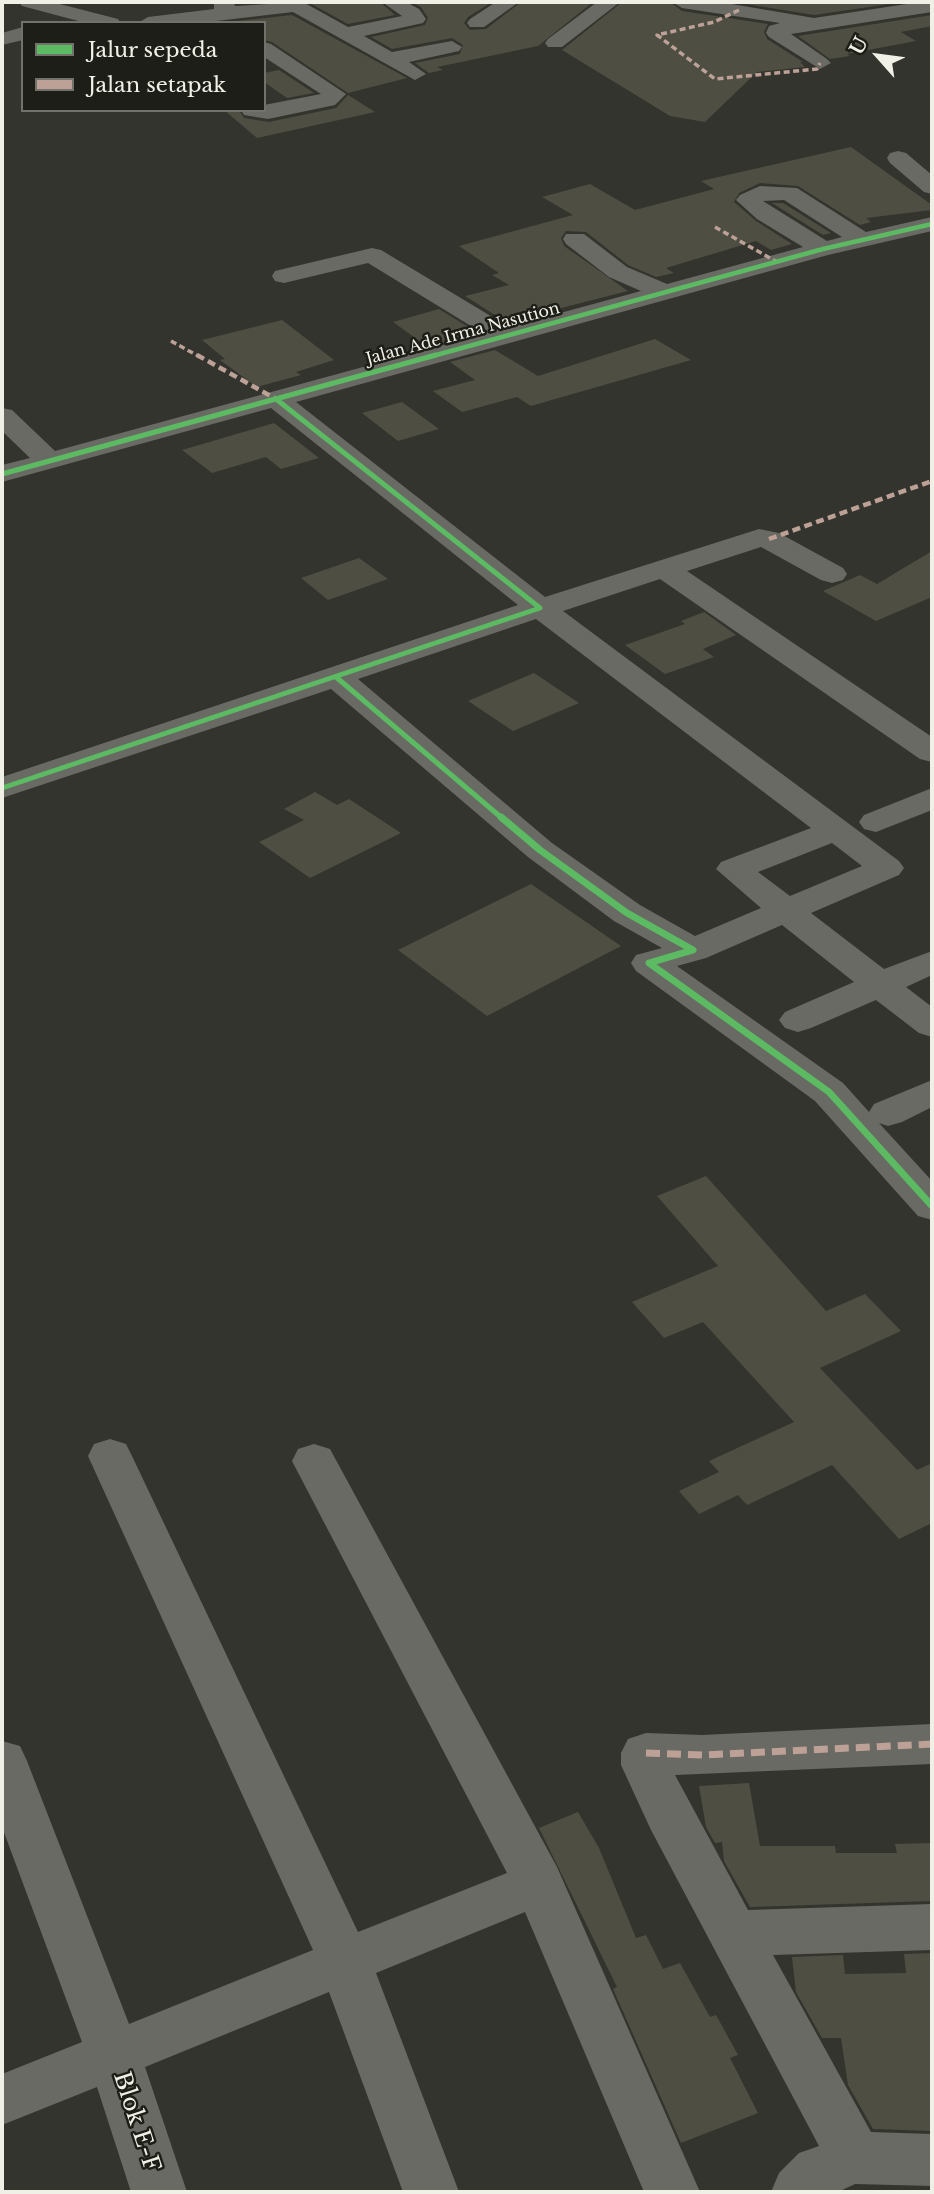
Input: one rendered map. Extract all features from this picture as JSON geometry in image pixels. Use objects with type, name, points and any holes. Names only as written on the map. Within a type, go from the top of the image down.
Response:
[{"type":"street","points":[[29,2],[67,19],[89,21]]},
{"type":"street","points":[[345,34],[416,19],[412,13],[392,2]]},
{"type":"street","points":[[477,23],[509,2]]},
{"type":"street","points":[[555,43],[610,2]]},
{"type":"street","points":[[682,2],[815,23]]},
{"type":"street","points":[[922,2],[932,4]]},
{"type":"street","points":[[820,63],[776,33],[776,30],[785,26],[899,13],[932,4]]},
{"type":"street","points":[[163,21],[292,5],[415,75]]},
{"type":"street","points":[[390,60],[452,47]]},
{"type":"street","points":[[266,49],[335,94],[327,100],[266,112]]},
{"type":"street","points":[[898,158],[932,187]]},
{"type":"street","points":[[823,249],[765,214],[748,200],[760,193],[789,193],[861,239]]},
{"type":"street","name":"Jalan Ade Irma Nasution","points":[[2,474],[823,249],[932,224]]},
{"type":"street","points":[[575,239],[618,272],[667,293]]},
{"type":"street","points":[[284,276],[372,255],[506,337]]},
{"type":"street","points":[[276,399],[540,608],[887,868],[693,950],[649,963],[830,1092],[932,1206]]},
{"type":"street","points":[[2,416],[50,461]]},
{"type":"street","points":[[2,788],[335,677],[424,644],[759,538],[769,539],[832,575]]},
{"type":"street","points":[[665,569],[932,752]]},
{"type":"street","points":[[335,677],[540,850],[627,913],[693,950]]},
{"type":"street","points":[[876,822],[932,798]]},
{"type":"street","points":[[836,830],[733,869],[782,911],[932,1026]]},
{"type":"street","points":[[798,1020],[932,962]]},
{"type":"street","points":[[888,1113],[932,1093]]},
{"type":"street","points":[[110,1456],[345,1962],[431,2192]]},
{"type":"street","points":[[314,1461],[540,1883],[672,2192]]},
{"type":"street","points":[[855,2158],[652,1781],[646,1765],[646,1753],[702,1755],[932,1744]]},
{"type":"street","name":"Blok E-F","points":[[2,1761],[113,2053],[159,2192]]},
{"type":"street","points":[[2,2100],[540,1883]]},
{"type":"street","points":[[733,1933],[932,1927]]},
{"type":"street","points":[[799,2192],[819,2172],[855,2158],[932,2160]]},
{"type":"building","points":[[308,2],[380,2],[395,15],[348,24]]},
{"type":"building","points":[[411,2],[492,2],[468,17],[464,23],[470,30],[486,29],[521,2],[593,2],[538,46],[437,67],[443,70],[429,73],[415,63],[460,54],[463,45],[452,38],[392,49],[371,37],[425,25],[428,18],[421,7]]},
{"type":"building","points":[[622,2],[670,2],[682,11],[768,24],[764,32],[767,39],[803,62],[800,62],[805,67],[757,72],[705,122],[670,116],[562,50]]},
{"type":"building","points":[[734,2],[889,2],[896,3],[814,15]]},
{"type":"building","points":[[292,15],[407,78],[348,93],[266,40],[266,21],[238,21]]},
{"type":"building","points":[[932,15],[932,26],[901,32],[916,41],[847,54],[850,56],[830,59],[798,36]]},
{"type":"building","points":[[279,70],[314,93],[287,98],[266,83],[266,73]]},
{"type":"building","points":[[348,95],[375,112],[257,138],[226,112],[240,112],[244,118],[269,122],[336,108]]},
{"type":"building","points":[[851,147],[932,205],[932,210],[866,218],[871,222],[860,225],[798,186],[760,183],[739,193],[734,202],[756,221],[792,244],[771,250],[756,241],[666,268],[674,273],[656,277],[628,265],[586,232],[566,231],[561,238],[564,246],[628,291],[506,322],[465,296],[509,285],[492,275],[499,273],[459,246],[573,215],[542,197],[590,184],[635,210],[714,189],[701,181]]},
{"type":"building","points":[[772,203],[783,203],[831,233],[823,235]]},
{"type":"building","points":[[439,309],[473,330],[466,332],[471,335],[428,347],[393,322]]},
{"type":"building","points":[[282,320],[334,360],[296,372],[301,375],[257,387],[220,360],[225,359],[202,340]]},
{"type":"building","points":[[655,339],[691,360],[531,406],[517,397],[462,412],[433,391],[475,380],[450,362],[495,350],[538,376]]},
{"type":"building","points":[[402,402],[439,429],[398,441],[362,413]]},
{"type":"building","points":[[274,423],[319,458],[281,469],[266,457],[212,473],[182,450]]},
{"type":"building","points":[[932,551],[932,597],[876,621],[823,591],[860,575],[877,584]]},
{"type":"building","points":[[359,558],[388,579],[328,600],[301,578]]},
{"type":"building","points":[[704,612],[736,635],[703,649],[714,657],[665,674],[625,645],[685,624],[681,621]]},
{"type":"building","points":[[534,673],[579,703],[513,731],[468,701]]},
{"type":"building","points":[[315,792],[337,805],[349,799],[401,833],[310,878],[259,842],[304,820],[284,809]]},
{"type":"building","points":[[531,884],[621,946],[487,1016],[398,950]]},
{"type":"building","points":[[706,1176],[826,1311],[865,1294],[901,1331],[820,1368],[917,1470],[932,1463],[932,1523],[899,1539],[832,1465],[747,1505],[738,1495],[699,1514],[679,1491],[719,1472],[709,1461],[794,1422],[703,1322],[664,1338],[632,1302],[718,1266],[657,1196]]},
{"type":"building","points":[[749,1783],[760,1846],[835,1846],[836,1853],[897,1853],[895,1844],[932,1843],[932,1901],[750,1907],[724,1861],[722,1842],[715,1843],[706,1827],[699,1786]]},
{"type":"building","points":[[578,1812],[599,1848],[636,1938],[646,1935],[663,1969],[680,1963],[710,2017],[716,2015],[738,2055],[730,2058],[758,2113],[681,2143],[613,1989],[617,1987],[539,1828]]},
{"type":"building","points":[[932,1953],[932,2131],[873,2129],[848,2085],[841,2038],[822,2038],[796,1992],[792,1957],[843,1955],[845,1974],[906,1973],[904,1954]]},
{"type":"marked path","points":[[739,10],[714,22],[657,35],[715,79],[817,69],[820,63]]},
{"type":"marked path","points":[[715,227],[777,262]]},
{"type":"marked path","points":[[171,341],[276,399]]},
{"type":"marked path","points":[[769,539],[932,481]]},
{"type":"marked path","points":[[646,1753],[702,1755],[932,1744]]},
{"type":"cycle path","points":[[2,474],[823,249],[932,224]]},
{"type":"cycle path","points":[[2,788],[540,608],[276,399]]},
{"type":"cycle path","points":[[336,677],[540,850],[627,913],[693,950],[649,963],[829,1092],[932,1206]]}]
